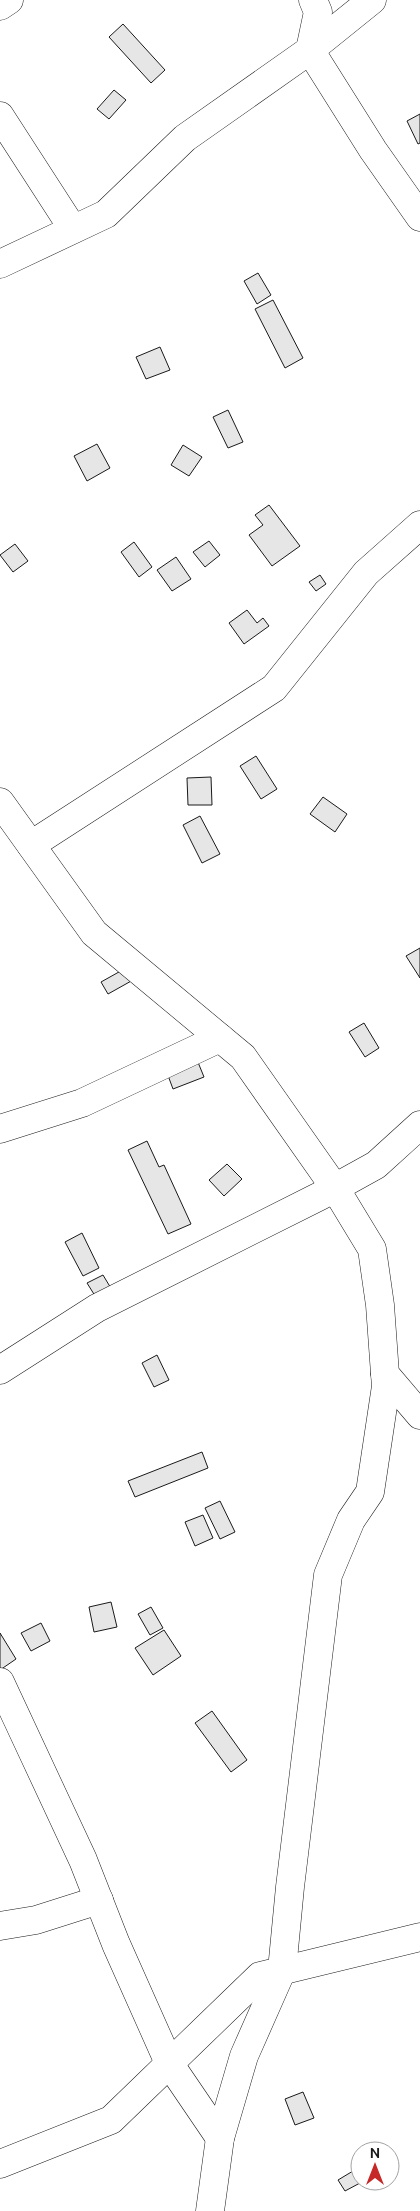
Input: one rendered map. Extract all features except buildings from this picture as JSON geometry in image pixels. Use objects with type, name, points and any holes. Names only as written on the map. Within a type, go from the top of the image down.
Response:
[{"type":"street","points":[[0,6],[8,0]]},
{"type":"street","points":[[313,0],[318,12],[310,50],[373,150],[420,216]]},
{"type":"street","points":[[0,264],[106,214],[185,138],[310,50],[372,0]]},
{"type":"street","points":[[0,116],[73,229]]},
{"type":"street","points":[[31,845],[274,688],[366,573],[420,525]]},
{"type":"street","points":[[0,802],[94,933],[243,1057],[335,1188],[372,1250],[380,1305],[386,1386],[370,1492],[351,1520],[328,1575],[291,1877],[282,1970],[244,2056],[220,2138],[210,2211]]},
{"type":"street","points":[[0,1129],[82,1103],[220,1038]]},
{"type":"street","points":[[0,1370],[96,1308],[335,1188],[376,1165],[420,1125]]},
{"type":"street","points":[[385,1374],[420,1415]]},
{"type":"street","points":[[0,1682],[83,1860],[169,2063],[220,2138]]},
{"type":"street","points":[[0,1926],[36,1920],[99,1900]]},
{"type":"street","points":[[0,2164],[111,2120],[260,1976],[420,1937]]}]
